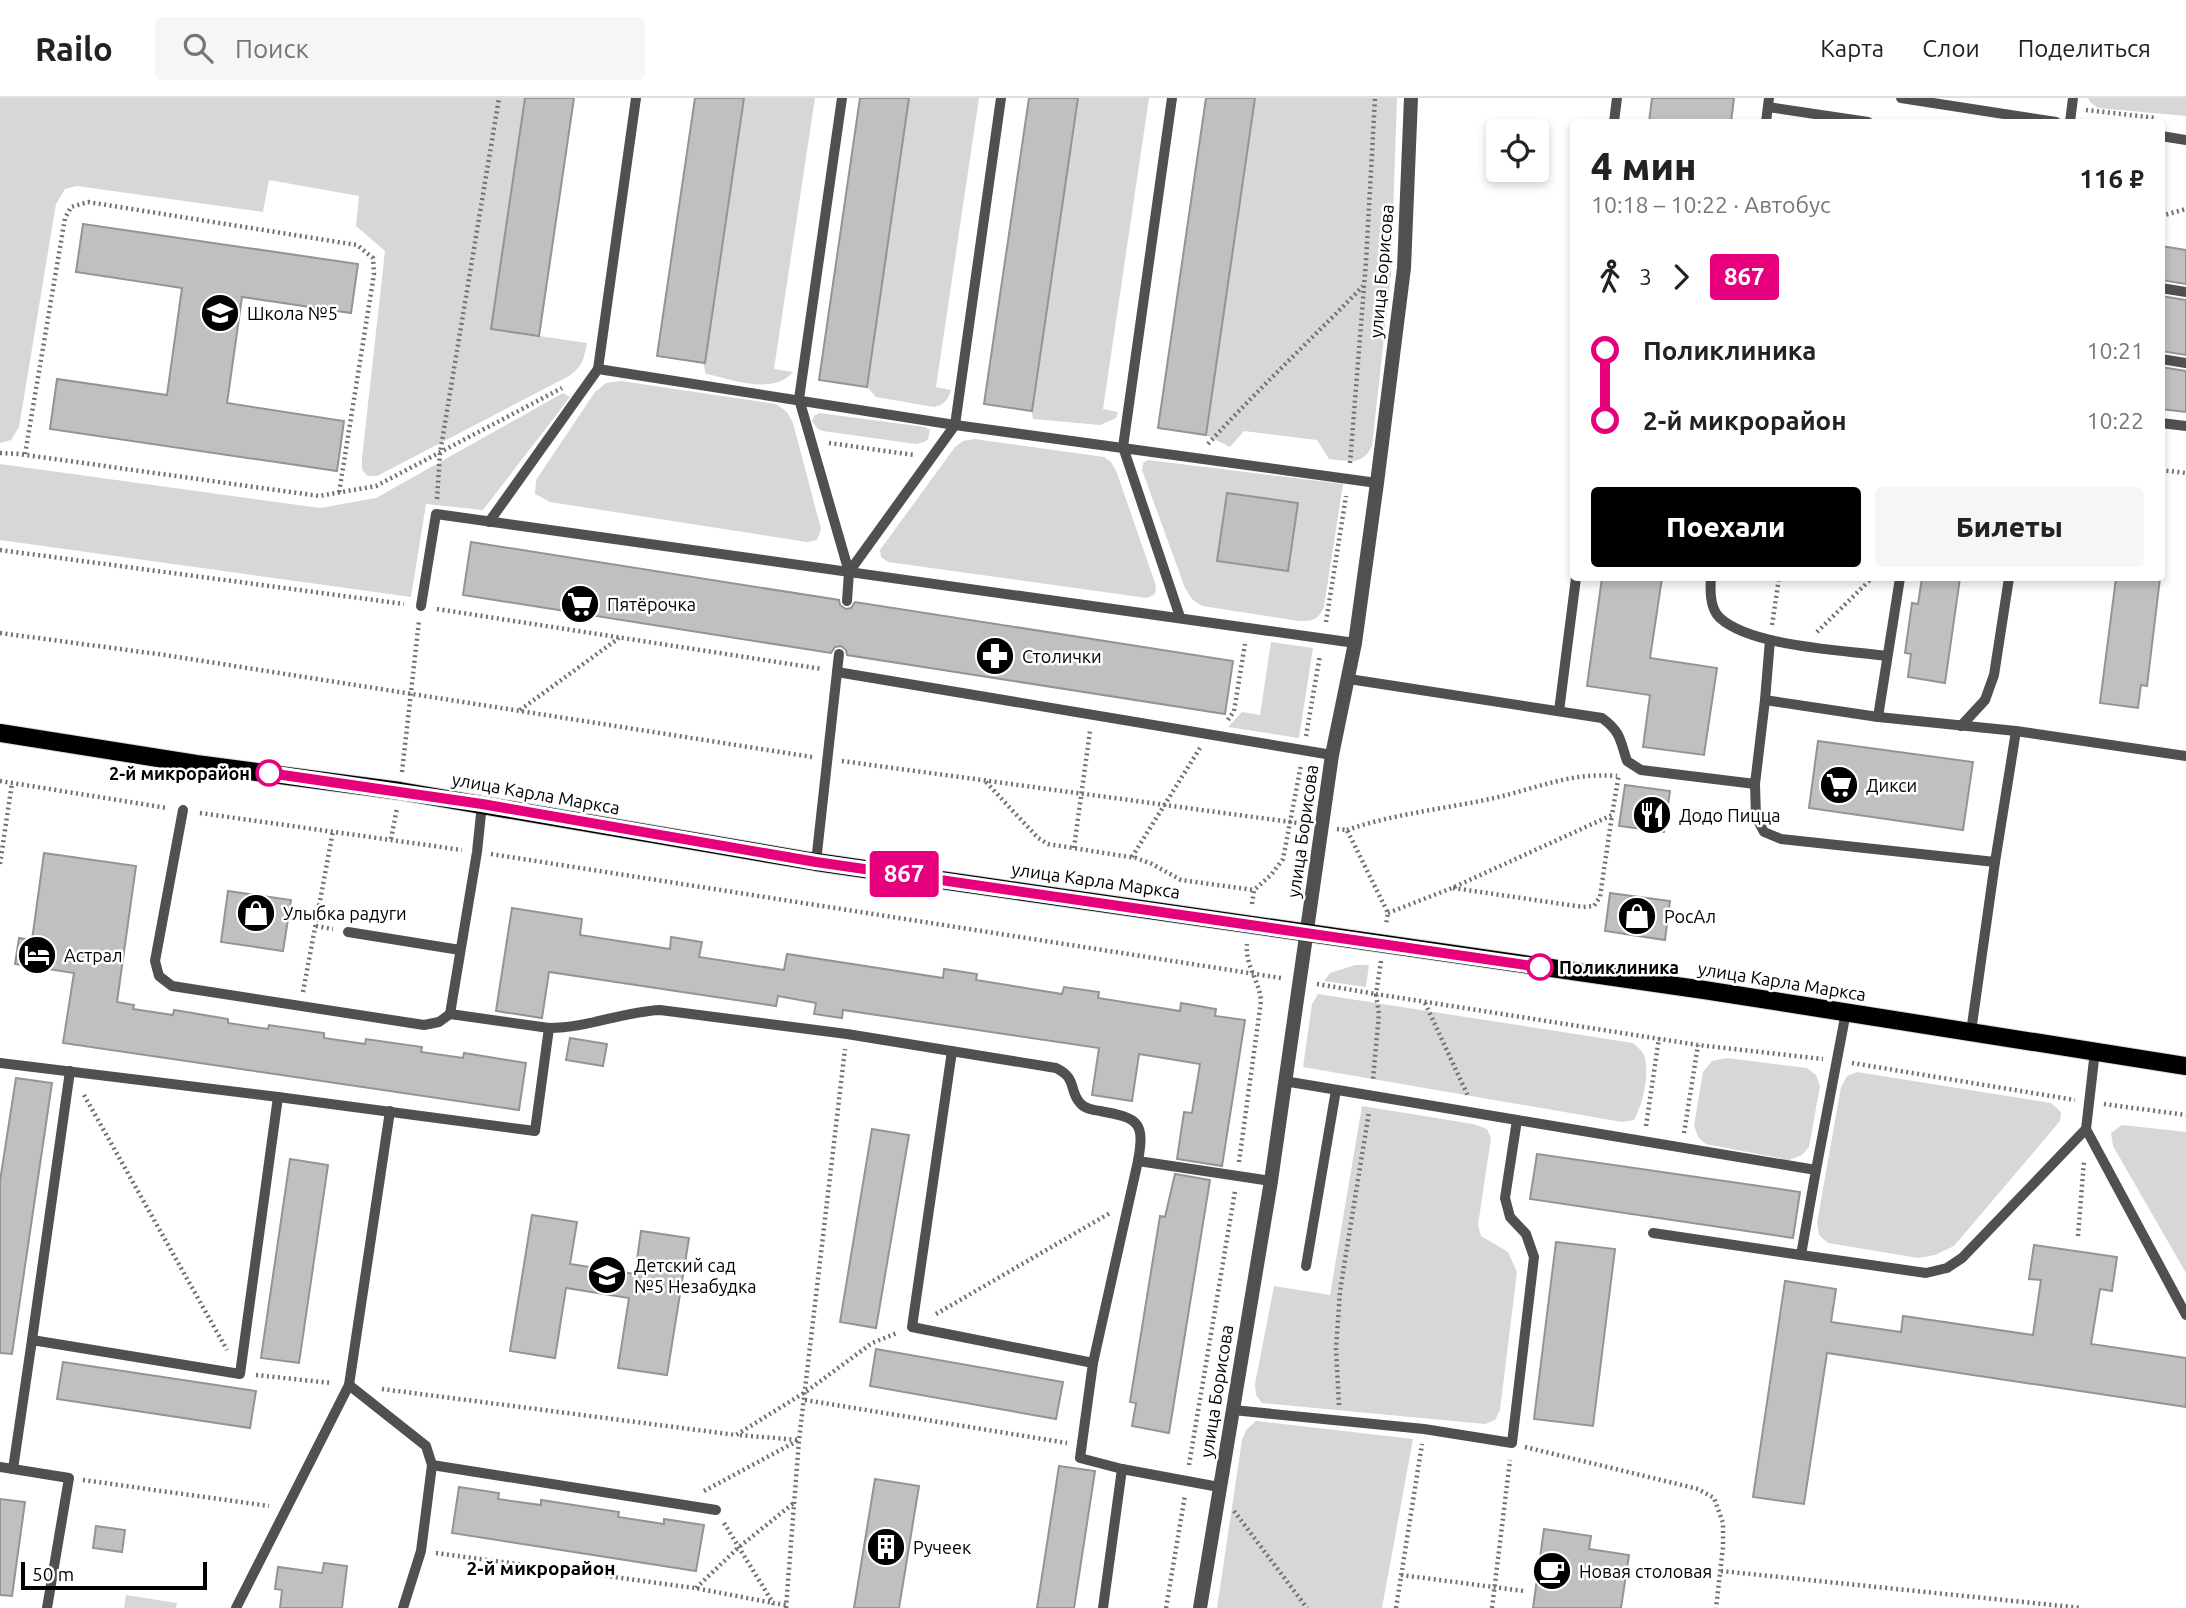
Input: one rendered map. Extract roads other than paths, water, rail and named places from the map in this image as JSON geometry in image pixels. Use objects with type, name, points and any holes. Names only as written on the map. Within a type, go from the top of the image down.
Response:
[{"type":"main road","name":"улица Карла Маркса","points":[[0,733],[196,764],[400,791],[816,862],[1250,923],[2186,1066]]},
{"type":"street","name":"улица Борисова","points":[[1200,1608],[1271,1181],[1332,755],[1355,643],[1404,268],[1411,98]]},
{"type":"lane","points":[[489,522],[598,369],[636,98]]},
{"type":"lane","points":[[842,98],[799,399],[849,572],[847,601]]},
{"type":"lane","points":[[849,572],[955,425],[1002,98]]},
{"type":"lane","points":[[1172,98],[1123,447],[1180,617]]},
{"type":"lane","points":[[1614,119],[1617,98]]},
{"type":"lane","points":[[1901,98],[2037,119]]},
{"type":"lane","points":[[1768,103],[1852,119]]},
{"type":"lane","points":[[2165,136],[2186,139]]},
{"type":"lane","points":[[2165,289],[2186,292]]},
{"type":"lane","points":[[2165,360],[2186,363]]},
{"type":"lane","points":[[598,369],[955,425],[1377,483]]},
{"type":"lane","points":[[2165,423],[2186,426]]},
{"type":"lane","points":[[421,606],[436,514],[1355,643]]},
{"type":"lane","points":[[1559,711],[1576,581]]},
{"type":"lane","points":[[1711,581],[1710,596],[1718,617],[1737,629],[1770,640],[1886,656]]},
{"type":"lane","points":[[1878,717],[1899,581]]},
{"type":"lane","points":[[1961,726],[1985,701],[1994,674],[2009,581]]},
{"type":"lane","points":[[1770,640],[1755,784],[1756,817],[1763,832],[1782,839],[1995,862]]},
{"type":"lane","points":[[816,862],[839,654]]},
{"type":"lane","points":[[837,672],[1332,755]]},
{"type":"lane","points":[[1349,679],[1602,718],[1614,726],[1621,737],[1628,761],[1642,770],[1755,784]]},
{"type":"lane","points":[[1765,700],[1878,717],[2017,731],[2186,756]]},
{"type":"lane","points":[[1970,1031],[2017,731]]},
{"type":"lane","points":[[450,1014],[477,852],[482,804]]},
{"type":"lane","points":[[183,810],[155,961],[159,976],[172,986],[424,1025],[439,1022],[450,1014],[549,1028],[574,1028],[636,1012],[660,1010],[847,1034],[1056,1068],[1064,1072],[1072,1079],[1080,1103],[1090,1110],[1128,1116],[1139,1127],[1142,1138],[1093,1363],[1080,1458],[1219,1488]]},
{"type":"lane","points":[[348,932],[460,950]]},
{"type":"lane","points":[[1801,1255],[1846,1012]]},
{"type":"lane","points":[[0,1063],[535,1131],[549,1028]]},
{"type":"lane","points":[[952,1051],[912,1328],[1093,1363]]},
{"type":"lane","points":[[2095,1051],[2086,1129],[2186,1315]]},
{"type":"lane","points":[[13,1469],[70,1071]]},
{"type":"lane","points":[[1284,1081],[1816,1170]]},
{"type":"lane","points":[[1306,1266],[1336,1090]]},
{"type":"lane","points":[[32,1340],[240,1374],[278,1097]]},
{"type":"lane","points":[[236,1608],[349,1385],[390,1111]]},
{"type":"lane","points":[[1233,1410],[1424,1429],[1512,1443],[1534,1257],[1526,1234],[1510,1217],[1504,1198],[1517,1120]]},
{"type":"lane","points":[[1653,1233],[1926,1273],[1947,1268],[1962,1258],[2086,1129]]},
{"type":"lane","points":[[1138,1161],[1271,1181]]},
{"type":"lane","points":[[349,1385],[426,1446],[432,1465],[421,1551],[403,1608]]},
{"type":"lane","points":[[432,1465],[716,1510]]},
{"type":"lane","points":[[0,1467],[69,1478],[47,1608]]},
{"type":"lane","points":[[1104,1608],[1122,1469]]},
{"type":"place","name":"Школа №5","points":[[220,313]]},
{"type":"place","name":"Пятёрочка","points":[[580,604]]},
{"type":"place","name":"Столички","points":[[995,656]]},
{"type":"place","name":"2-й микрорайон","points":[[269,773]]},
{"type":"place","name":"Дикси","points":[[1839,785]]},
{"type":"place","name":"Додо Пицца","points":[[1652,815]]},
{"type":"place","name":"Улыбка радуги","points":[[256,913]]},
{"type":"place","name":"РосАл","points":[[1637,916]]},
{"type":"place","name":"Астрал","points":[[37,955]]},
{"type":"place","name":"Поликлиника","points":[[1540,967]]},
{"type":"place","name":"Детский сад №5 Незабудка","points":[[607,1275]]},
{"type":"place","name":"Ручеек","points":[[886,1547]]},
{"type":"place","name":"Новая столовая","points":[[1552,1571]]},
{"type":"district","name":"2-й микрорайон","points":[[541,1568]]}]
